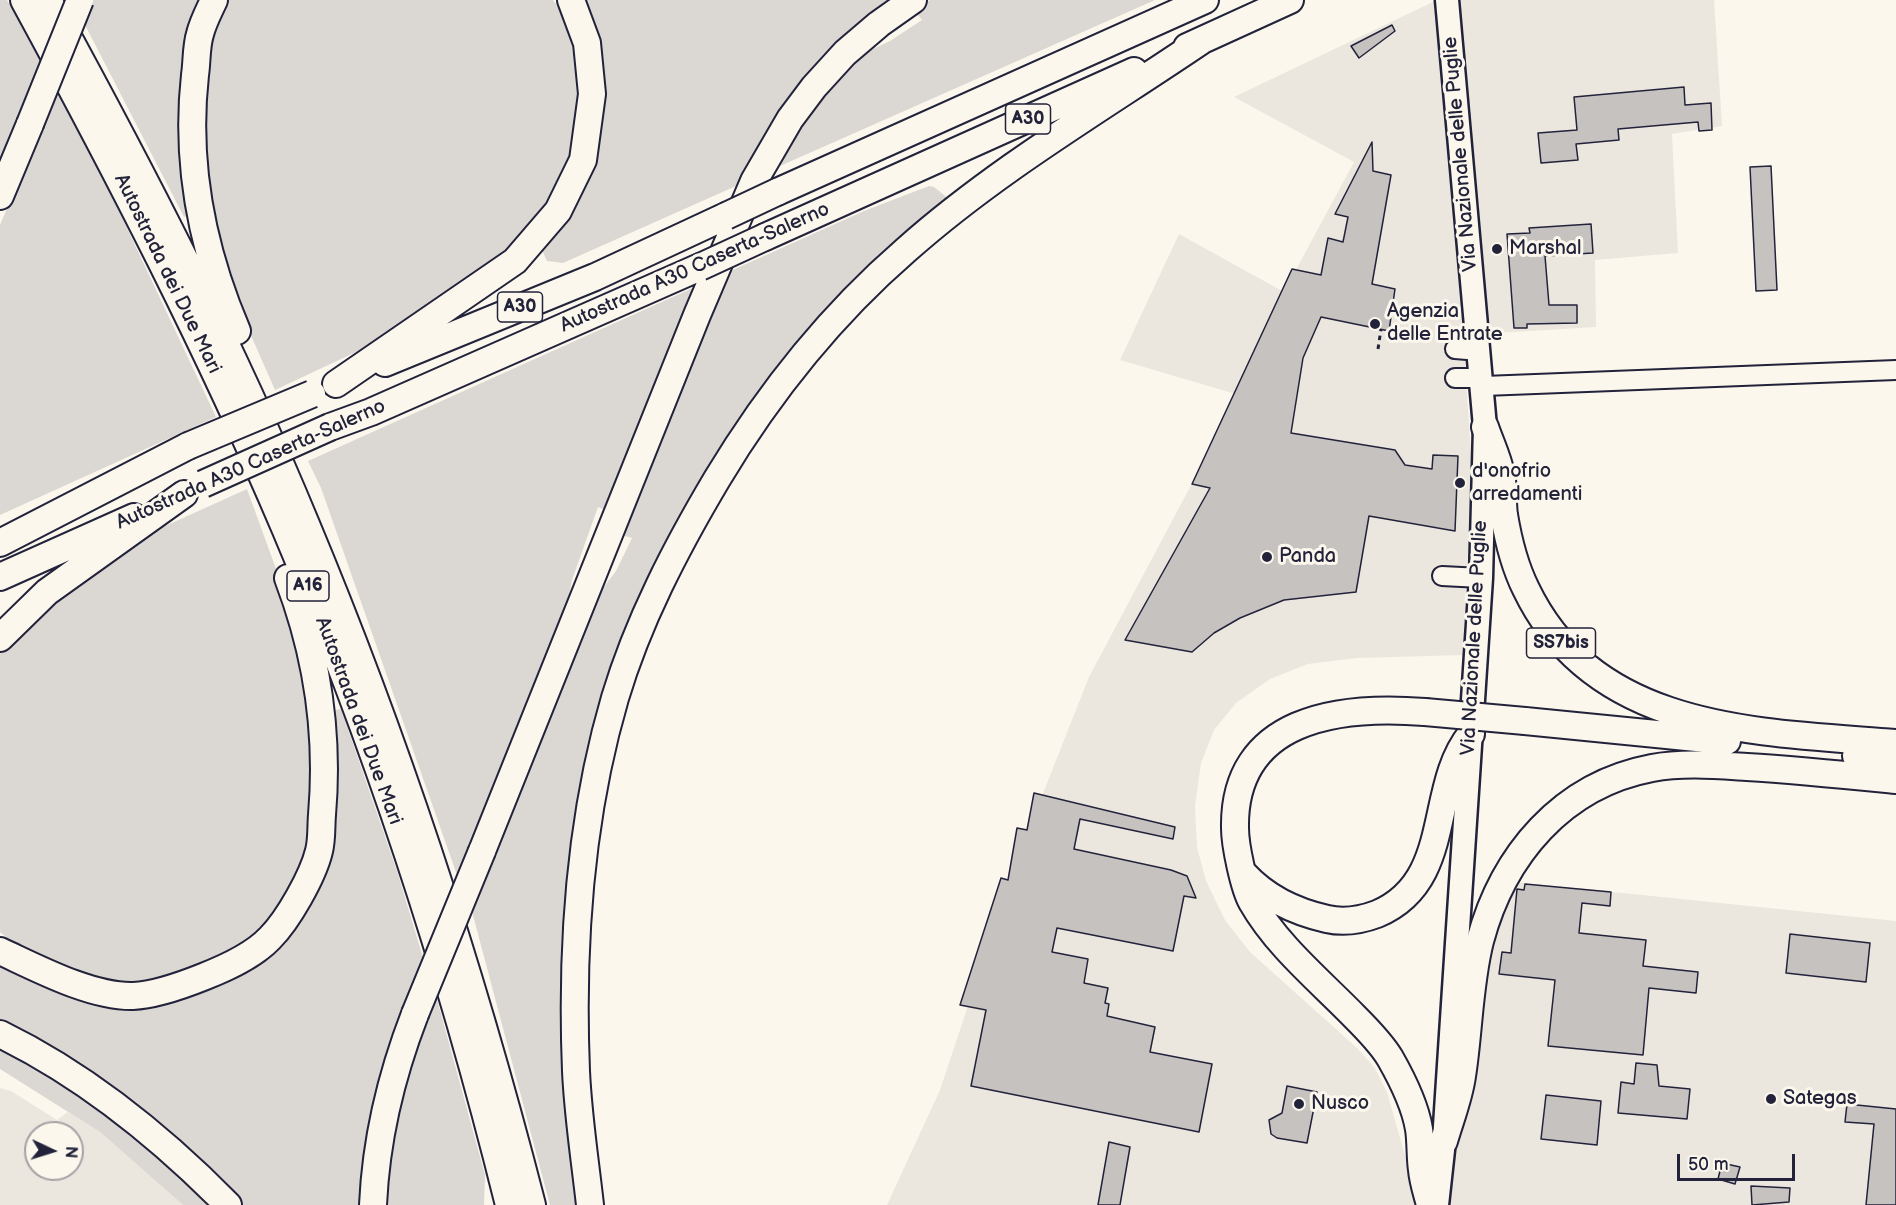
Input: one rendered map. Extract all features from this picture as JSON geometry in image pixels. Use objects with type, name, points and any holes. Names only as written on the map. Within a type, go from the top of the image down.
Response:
[{"type":"highway","name":"Autostrada dei Due Mari","points":[[24,0],[103,144],[168,272],[249,445],[332,648],[372,752],[433,936],[466,1044],[509,1205]]},
{"type":"highway","name":"Autostrada dei Due Mari","points":[[48,0],[121,133],[187,262],[268,436],[331,586],[391,744],[453,927],[532,1205]]},
{"type":"highway","points":[[0,196],[80,0]]},
{"type":"highway","points":[[214,0],[200,34],[192,101],[194,174],[202,229],[224,301],[311,498],[391,744]]},
{"type":"highway","points":[[336,384],[515,261],[558,211],[583,160],[592,94],[587,43],[571,0]]},
{"type":"highway","points":[[373,1205],[379,1137],[398,1059],[697,315],[754,181],[790,119],[814,87],[845,53],[879,24],[913,0]]},
{"type":"highway","name":"Autostrada A30 Caserta-Salerno","points":[[0,543],[188,446],[595,277],[777,192],[1205,0]]},
{"type":"highway","name":"Autostrada A30 Caserta-Salerno","points":[[0,577],[330,427],[371,412],[700,267],[1290,0]]},
{"type":"highway","points":[[590,1205],[580,1127],[575,1021],[577,943],[585,847],[604,738],[616,694],[640,631],[685,532],[764,406],[810,348],[856,296],[907,249],[967,201],[1202,41]]},
{"type":"highway","points":[[0,951],[55,977],[87,988],[133,996],[185,984],[229,967],[270,939],[299,897],[319,851],[324,788],[323,720],[318,683],[293,591],[103,144]]},
{"type":"highway","name":"SS7bis","points":[[1485,427],[1502,474],[1504,515],[1513,554],[1526,589],[1548,626],[1571,655],[1603,680],[1637,700],[1671,713],[1770,733]]},
{"type":"highway","points":[[0,638],[47,592],[194,489]]},
{"type":"highway","name":"SS7bis","points":[[1430,1205],[1422,1170],[1419,1128],[1406,1088],[1388,1056],[1280,939],[1251,901],[1235,835],[1235,810],[1240,785],[1248,765],[1268,743],[1309,722],[1375,710],[1425,712],[1694,736],[1896,761]]},
{"type":"highway","name":"SS7bis","points":[[1694,736],[1770,733],[1896,743]]},
{"type":"highway","name":"SS7bis","points":[[1244,874],[1257,888],[1280,902],[1307,915],[1335,921],[1362,920],[1401,900],[1420,877],[1432,851],[1459,749],[1471,734]]},
{"type":"highway","name":"SS7bis","points":[[1444,1142],[1462,1078],[1479,945],[1487,916],[1500,884],[1513,862],[1553,816],[1601,784],[1654,767],[1722,765],[1896,780]]},
{"type":"highway","points":[[0,1034],[62,1068],[110,1101],[155,1136],[228,1205]]},
{"type":"main road","name":"Via Nazionale delle Puglie","points":[[1437,1205],[1444,1142],[1481,578],[1485,427],[1483,382],[1447,0]]},
{"type":"lane","points":[[1455,349],[1480,351]]},
{"type":"lane","points":[[1455,378],[1483,382],[1896,370]]},
{"type":"lane","points":[[1442,576],[1481,578]]},
{"type":"path","points":[[1378,349],[1382,329]]},
{"type":"shaded area","points":[[0,0],[7,0],[45,68],[0,184]]},
{"type":"shaded area","points":[[93,0],[203,0],[193,213],[184,217],[84,23]]},
{"type":"shaded area","points":[[219,0],[553,0],[575,30],[588,95],[562,187],[531,235],[424,320],[275,390],[227,281],[200,161],[203,47]]},
{"type":"shaded area","points":[[586,0],[900,0],[745,182],[563,263],[547,261],[540,246],[604,99],[600,38]]},
{"type":"shaded area","points":[[930,0],[1155,0],[771,170],[810,107],[858,56],[890,41],[922,20],[914,10]]},
{"type":"shaded area","points":[[1437,0],[1714,0],[1722,126],[1672,134],[1678,253],[1595,260],[1596,327],[1463,335],[1472,468],[1463,655],[1357,658],[1308,664],[1270,679],[1236,703],[1214,730],[1201,763],[1195,806],[1197,847],[1206,881],[1225,920],[1250,952],[1357,1048],[1374,1067],[1387,1092],[1406,1159],[1454,1146],[1470,1079],[1498,913],[1515,882],[1896,921],[1896,1205],[887,1205],[940,1090],[1017,859],[1089,677],[1239,395],[1120,360],[1179,234],[1284,292],[1354,162],[1234,97]]},
{"type":"shaded area","points":[[57,89],[118,209],[216,417],[0,515],[0,225]]},
{"type":"shaded area","points":[[929,186],[934,187],[950,200],[700,490],[583,803],[582,1205],[550,1205],[470,904],[591,604],[616,571],[632,538],[618,534],[726,273],[864,211]]},
{"type":"shaded area","points":[[695,287],[610,512],[598,507],[572,580],[564,620],[458,878],[321,488],[308,461]]},
{"type":"shaded area","points":[[247,489],[312,668],[322,794],[297,886],[260,934],[196,973],[136,984],[78,976],[16,945],[0,932],[0,647],[132,541]]},
{"type":"shaded area","points":[[341,709],[397,871],[424,961],[365,1205],[240,1205],[0,1023],[0,955],[140,998],[295,918],[333,710]]},
{"type":"shaded area","points":[[435,992],[485,1175],[484,1205],[382,1205],[391,1125]]},
{"type":"shaded area","points":[[0,1041],[80,1090],[219,1205],[183,1205],[100,1132],[0,1069]]},
{"type":"shaded area","points":[[0,1088],[11,1091],[57,1120],[68,1112],[82,1121],[24,1121],[24,1181],[84,1181],[84,1122],[100,1132],[183,1205],[0,1205]]},
{"type":"building","points":[[1392,25],[1395,31],[1359,58],[1351,46]]},
{"type":"building","points":[[1684,87],[1685,105],[1711,103],[1712,130],[1699,131],[1698,122],[1618,129],[1619,140],[1576,144],[1578,160],[1541,163],[1538,133],[1577,130],[1574,97]]},
{"type":"building","points":[[1372,142],[1373,171],[1391,175],[1372,284],[1395,289],[1389,331],[1321,317],[1303,358],[1291,433],[1395,450],[1405,465],[1432,469],[1433,455],[1458,456],[1455,531],[1369,516],[1356,592],[1284,600],[1240,618],[1214,633],[1192,652],[1125,640],[1210,488],[1192,484],[1292,269],[1321,275],[1328,238],[1343,242],[1348,217],[1335,214]]},
{"type":"building","points":[[1771,166],[1777,290],[1756,291],[1750,167]]},
{"type":"building","points":[[1591,224],[1593,253],[1545,256],[1549,305],[1577,305],[1577,323],[1527,324],[1527,328],[1514,328],[1507,234],[1530,233],[1529,228]]},
{"type":"building","points":[[1034,793],[1175,827],[1173,839],[1080,819],[1074,849],[1171,870],[1187,876],[1196,898],[1184,896],[1173,951],[1057,928],[1052,952],[1088,959],[1084,983],[1108,988],[1105,1003],[1109,1004],[1107,1016],[1155,1027],[1150,1052],[1212,1064],[1199,1132],[971,1086],[986,1010],[960,1005],[1001,878],[1008,880],[1017,828],[1027,830]]},
{"type":"building","points":[[1525,884],[1611,892],[1610,906],[1582,903],[1579,933],[1646,940],[1643,966],[1698,972],[1696,993],[1649,988],[1643,1055],[1548,1046],[1555,980],[1499,974],[1502,952],[1511,953],[1517,889],[1524,890]]},
{"type":"building","points":[[1790,934],[1870,943],[1866,982],[1786,973]]},
{"type":"building","points":[[1636,1063],[1657,1065],[1659,1086],[1690,1089],[1687,1119],[1618,1113],[1621,1082],[1634,1084]]},
{"type":"building","name":"Nusco","points":[[1287,1086],[1317,1092],[1307,1143],[1277,1138],[1271,1134],[1269,1120],[1282,1113]]},
{"type":"building","points":[[1546,1095],[1601,1101],[1597,1145],[1541,1139]]},
{"type":"building","points":[[1847,1104],[1896,1109],[1896,1205],[1866,1205],[1874,1124],[1845,1122]]},
{"type":"building","points":[[1109,1142],[1130,1147],[1120,1205],[1098,1205]]},
{"type":"building","points":[[1722,1163],[1740,1167],[1735,1184],[1718,1179]]},
{"type":"building","points":[[1751,1186],[1790,1188],[1789,1202],[1752,1205]]},
{"type":"place","name":"Marshal","points":[[1497,249]]},
{"type":"place","name":"Agenzia delle Entrate","points":[[1375,324]]},
{"type":"place","name":"d'onofrio arredamenti","points":[[1460,483]]},
{"type":"place","name":"Panda","points":[[1267,557]]},
{"type":"place","name":"Sategas","points":[[1771,1099]]},
{"type":"place","name":"Nusco","points":[[1299,1104]]}]
